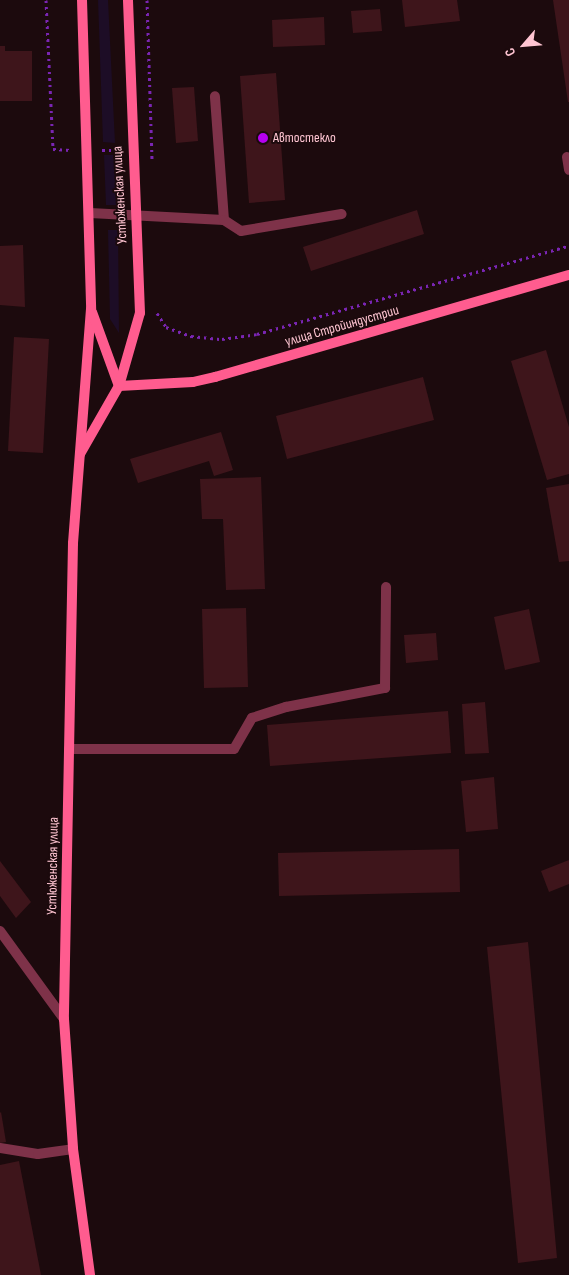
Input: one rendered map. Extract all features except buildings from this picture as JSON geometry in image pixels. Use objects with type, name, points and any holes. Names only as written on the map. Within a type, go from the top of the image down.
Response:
[{"type":"main road","name":"Устюженская улица","points":[[82,0],[90,213],[91,309],[78,456],[69,749],[64,1019],[73,1149],[90,1275]]},
{"type":"main road","name":"Устюженская улица","points":[[78,456],[119,386],[140,313],[134,214],[128,0]]},
{"type":"main road","name":"улица Стройиндустрии","points":[[119,386],[193,382],[215,377],[569,275]]},
{"type":"main road","name":"Устюженская улица","points":[[91,309],[119,386]]},
{"type":"street","points":[[214,96],[224,220]]},
{"type":"street","points":[[567,157],[569,170]]},
{"type":"street","points":[[90,213],[224,220],[241,230],[342,214]]},
{"type":"street","points":[[69,749],[234,749],[252,718],[286,707],[386,688],[386,587]]},
{"type":"street","points":[[0,931],[64,1019]]},
{"type":"street","points":[[0,1148],[38,1154],[73,1149]]},
{"type":"path","points":[[46,0],[53,149]]},
{"type":"shaded area","points":[[98,0],[108,0],[115,143],[103,142]]},
{"type":"shaded area","points":[[104,155],[115,155],[116,205],[106,205]]},
{"type":"shaded area","points":[[108,230],[118,230],[119,333],[110,319]]},
{"type":"place","name":"Автостекло","points":[[263,138]]}]
